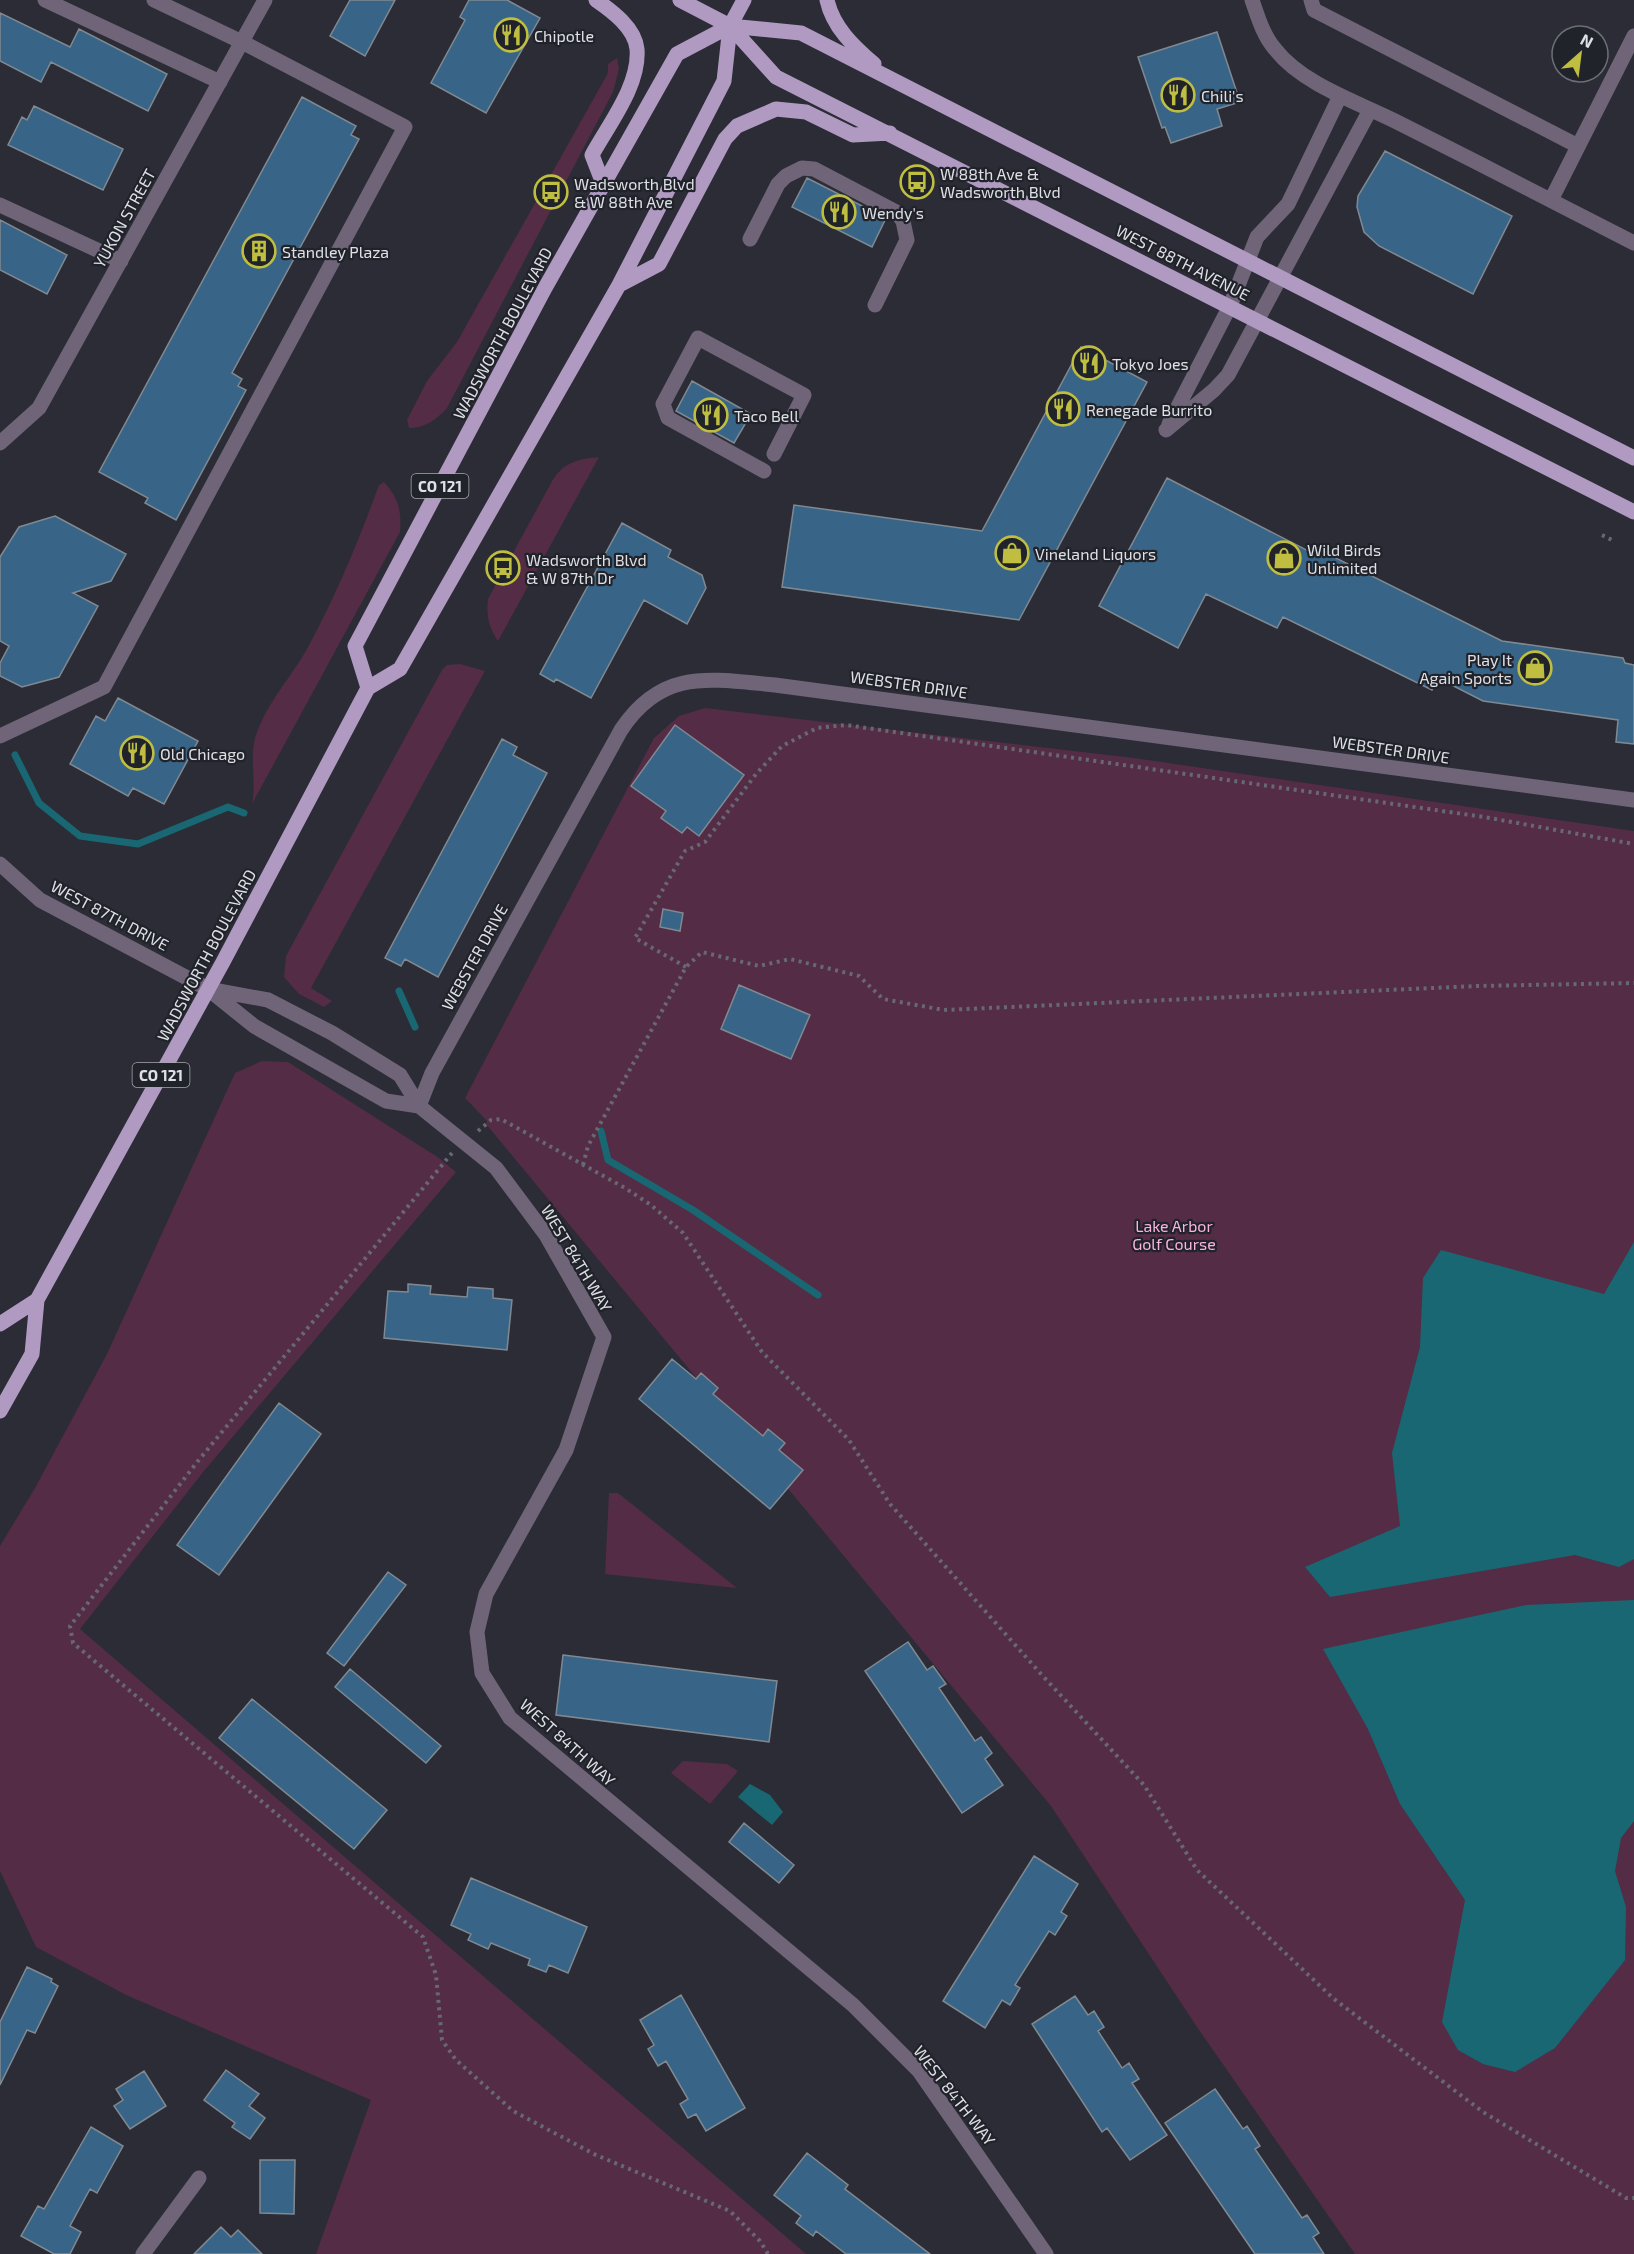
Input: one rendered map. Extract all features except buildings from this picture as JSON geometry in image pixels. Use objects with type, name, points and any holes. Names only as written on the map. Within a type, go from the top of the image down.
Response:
[{"type":"main road","points":[[597,0],[617,14],[637,47],[635,68],[628,88],[592,155],[603,186]]},
{"type":"main road","name":"WEST 88TH AVENUE","points":[[680,0],[730,26],[776,77],[1634,512]]},
{"type":"main road","points":[[368,688],[400,669],[620,285],[724,81],[730,26],[744,0]]},
{"type":"main road","points":[[826,0],[831,16],[849,42],[890,78]]},
{"type":"main road","name":"WADSWORTH BOULEVARD","points":[[0,1411],[32,1354],[37,1300],[208,989],[368,688],[355,646],[545,288],[677,54],[730,26]]},
{"type":"main road","name":"WEST 88TH AVENUE","points":[[730,26],[801,33],[1634,458]]},
{"type":"main road","points":[[620,285],[659,264],[725,139],[737,126],[776,109],[806,112],[852,135],[891,134]]},
{"type":"main road","name":"WADSWORTH BOULEVARD","points":[[0,1324],[37,1300]]},
{"type":"street","points":[[45,0],[220,82]]},
{"type":"street","points":[[7,733],[104,687],[405,127],[243,42],[154,0]]},
{"type":"street","name":"YUKON STREET","points":[[0,443],[39,408],[265,0]]},
{"type":"street","points":[[1252,0],[1261,27],[1275,50],[1298,70],[1340,96],[1634,243]]},
{"type":"street","points":[[1311,0],[1314,10],[1578,146]]},
{"type":"street","points":[[1551,200],[1634,36]]},
{"type":"street","points":[[1340,96],[1288,204],[1257,237],[1230,306],[1166,430],[1214,390],[1228,375],[1370,110]]},
{"type":"street","points":[[750,239],[778,184],[794,171],[814,169],[896,212],[903,221],[907,240],[876,305]]},
{"type":"street","points":[[0,205],[121,261]]},
{"type":"street","points":[[764,471],[668,418],[663,404],[698,338],[804,395],[774,454]]},
{"type":"street","name":"WEBSTER DRIVE","points":[[419,1107],[432,1073],[621,730],[632,713],[651,696],[671,687],[707,678],[775,685],[1634,800]]},
{"type":"street","name":"WEST 87TH DRIVE","points":[[0,864],[40,900],[208,989]]},
{"type":"street","name":"WEST 84TH WAY","points":[[208,989],[254,1026],[386,1101],[419,1107]]},
{"type":"street","name":"WEST 84TH WAY","points":[[208,989],[268,1000],[332,1033],[400,1075],[419,1107],[465,1141],[496,1168],[546,1235],[604,1337],[567,1450],[486,1594],[477,1632],[482,1673],[510,1718],[852,2005],[918,2071],[974,2147],[1046,2254]]},
{"type":"street","points":[[143,2254],[199,2178]]},
{"type":"path","points":[[1602,535],[1614,541]]},
{"type":"path","points":[[686,967],[634,938],[685,851],[705,842],[756,774],[782,746],[817,728],[846,725],[1484,817],[1634,844]]},
{"type":"path","points":[[583,1165],[588,1146],[686,967],[702,952],[759,966],[790,959],[859,976],[883,999],[945,1010],[1465,986],[1634,982]]},
{"type":"path","points":[[768,2254],[760,2241],[730,2211],[596,2155],[513,2111],[456,2060],[442,2040],[436,1975],[423,1937],[73,1643],[70,1626],[198,1461],[449,1155],[491,1120],[501,1119],[651,1205],[683,1233],[762,1352],[849,1440],[890,1504],[1041,1674],[1144,1785],[1197,1870],[1334,1999],[1483,2112],[1626,2198],[1634,2198]]},
{"type":"green space","points":[[617,58],[619,69],[613,92],[447,408],[430,422],[420,427],[409,428],[407,420],[427,381],[457,342],[608,73],[608,64]]},
{"type":"green space","points":[[599,457],[498,641],[489,621],[488,599],[551,483],[560,471],[571,463]]},
{"type":"green space","points":[[384,482],[393,493],[398,505],[400,532],[252,804],[253,750],[257,732],[267,710],[318,629],[346,569],[379,485]]},
{"type":"green space","points":[[460,664],[485,671],[311,988],[332,1001],[324,1007],[299,994],[284,977],[286,956],[442,670],[447,665]]},
{"type":"green space","name":"Lake Arbor Golf Course","points":[[705,708],[1134,758],[1634,831],[1634,2254],[1355,2254],[1197,2027],[1051,1806],[486,1124],[487,1121],[465,1098],[654,738],[679,716]]},
{"type":"green space","points":[[262,1061],[288,1062],[439,1158],[456,1172],[204,1471],[80,1629],[806,2254],[316,2254],[371,2100],[126,1995],[36,1947],[0,1871],[0,1546],[35,1488],[107,1354],[235,1073]]},
{"type":"green space","points":[[609,1493],[618,1493],[737,1588],[605,1574]]},
{"type":"green space","points":[[683,1761],[727,1764],[738,1771],[710,1804],[671,1773]]},
{"type":"water","points":[[1634,1242],[1634,1559],[1619,1567],[1575,1555],[1330,1597],[1305,1567],[1400,1526],[1392,1453],[1420,1347],[1423,1278],[1441,1250],[1604,1294]]},
{"type":"water","points":[[1634,1600],[1634,1821],[1621,1838],[1615,1871],[1626,1907],[1625,1960],[1555,2048],[1515,2072],[1483,2064],[1458,2050],[1442,2022],[1465,1900],[1400,1804],[1368,1729],[1323,1649],[1526,1605]]},
{"type":"water","points":[[750,1784],[770,1795],[783,1812],[772,1825],[738,1797]]},
{"type":"waterway","points":[[15,755],[39,803],[80,836],[138,844],[228,807],[244,813]]},
{"type":"waterway","points":[[399,991],[415,1027]]},
{"type":"waterway","points":[[601,1131],[608,1160],[693,1210],[818,1295]]},
{"type":"place","name":"Chipotle","points":[[511,35]]},
{"type":"place","name":"Chili's","points":[[1178,95]]},
{"type":"place","name":"W 88th Ave & Wadsworth Blvd","points":[[917,182]]},
{"type":"place","name":"Wadsworth Blvd & W 88th Ave","points":[[551,192]]},
{"type":"place","name":"Wendy's","points":[[839,212]]},
{"type":"place","name":"Standley Plaza","points":[[259,251]]},
{"type":"place","name":"Tokyo Joes","points":[[1089,363]]},
{"type":"place","name":"Renegade Burrito","points":[[1063,409]]},
{"type":"place","name":"Taco Bell","points":[[711,415]]},
{"type":"place","name":"Vineland Liquors","points":[[1012,553]]},
{"type":"place","name":"Wild Birds Unlimited","points":[[1284,558]]},
{"type":"place","name":"Wadsworth Blvd & W 87th Dr","points":[[503,568]]},
{"type":"place","name":"Play It Again Sports","points":[[1535,668]]},
{"type":"place","name":"Old Chicago","points":[[137,753]]}]
